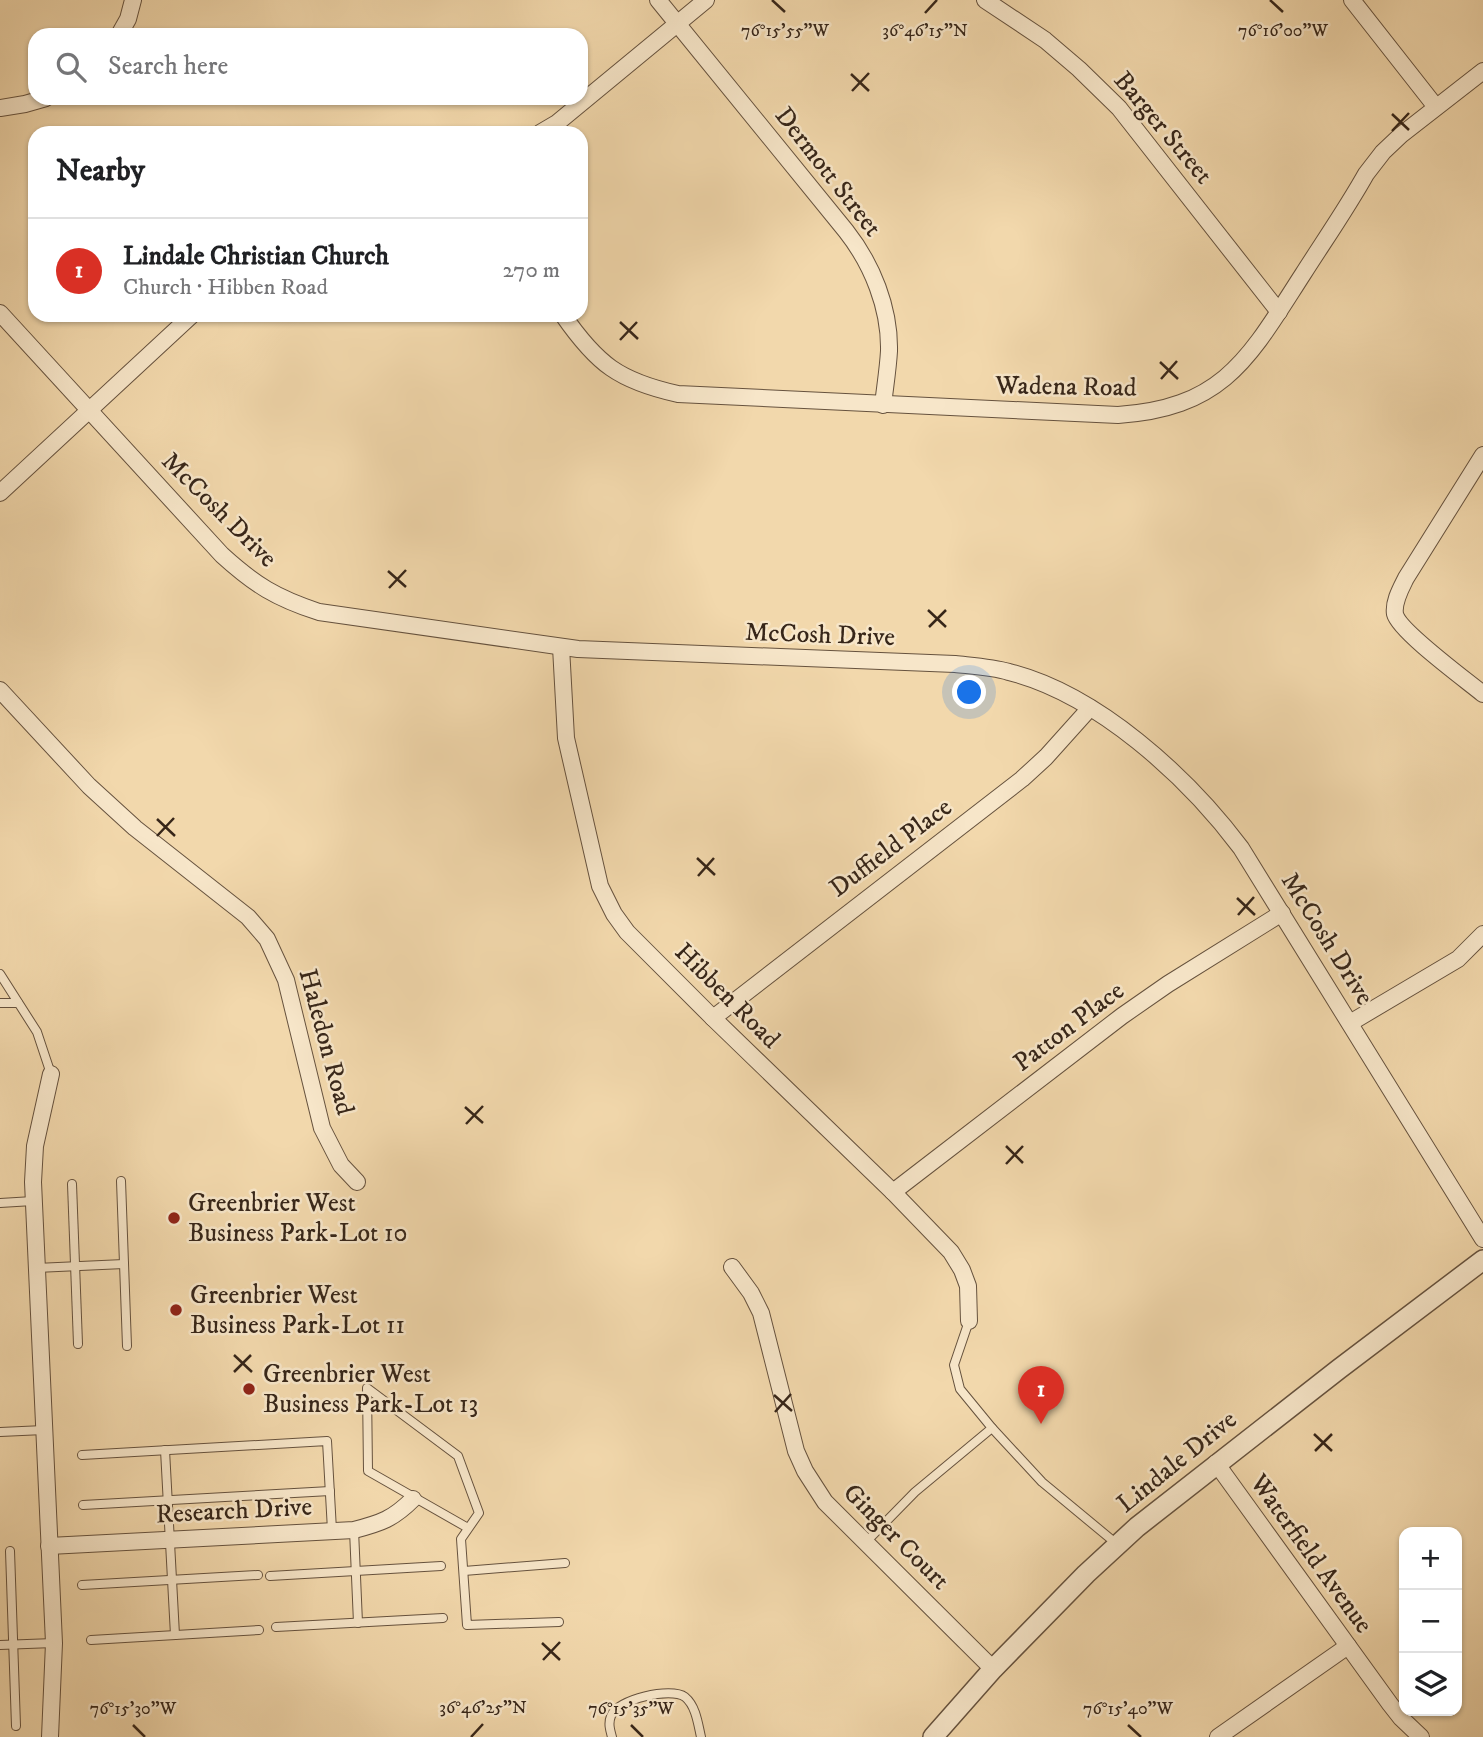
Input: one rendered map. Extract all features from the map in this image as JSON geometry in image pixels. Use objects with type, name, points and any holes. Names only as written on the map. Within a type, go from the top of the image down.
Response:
[{"type":"street","points":[[123,28],[133,0]]},
{"type":"street","name":"Dermott Street","points":[[657,0],[846,230],[869,265],[887,325],[889,350],[883,405]]},
{"type":"street","points":[[588,97],[706,0]]},
{"type":"street","name":"Barger Street","points":[[985,0],[1045,40],[1119,108],[1279,312]]},
{"type":"street","points":[[1352,0],[1436,107]]},
{"type":"street","name":"Wadena Road","points":[[568,322],[581,340],[615,371],[645,387],[678,394],[1118,415],[1159,411],[1197,397],[1226,377],[1254,349],[1366,174],[1383,152],[1483,71]]},
{"type":"street","points":[[0,108],[28,103]]},
{"type":"street","points":[[552,126],[579,105]]},
{"type":"street","name":"McCosh Drive","points":[[0,313],[222,555],[266,591],[290,603],[319,612],[561,647],[714,656],[956,664],[1017,674],[1090,708],[1128,735],[1190,787],[1241,848],[1483,1239]]},
{"type":"street","points":[[0,493],[185,322]]},
{"type":"street","points":[[1483,456],[1406,578],[1395,612],[1405,629],[1483,694]]},
{"type":"street","name":"Hibben Road","points":[[561,647],[566,738],[600,886],[614,914],[627,932],[712,1018],[893,1192],[951,1252],[968,1286],[970,1321]]},
{"type":"street","name":"Haledon Road","points":[[0,690],[89,786],[135,828],[248,917],[267,939],[286,981],[322,1128],[341,1165],[357,1182]]},
{"type":"street","name":"Duffield Place","points":[[712,1018],[1022,779],[1046,757],[1090,708]]},
{"type":"street","name":"Patton Place","points":[[893,1192],[1122,1016],[1282,912]]},
{"type":"street","points":[[1350,1023],[1458,959],[1483,934]]},
{"type":"street","points":[[50,1737],[54,1643],[33,1201],[35,1146],[51,1074]]},
{"type":"street","name":"Lindale Drive","points":[[933,1737],[993,1669],[1118,1545],[1216,1464],[1483,1260]]},
{"type":"street","name":"Ginger Court","points":[[732,1267],[751,1293],[761,1313],[792,1436],[805,1471],[825,1502],[864,1544],[993,1669]]},
{"type":"street","name":"Waterfield Avenue","points":[[1216,1464],[1401,1718],[1421,1737]]},
{"type":"street","name":"Research Drive","points":[[49,1546],[354,1530],[382,1523],[399,1513],[413,1499]]},
{"type":"street","points":[[1218,1737],[1348,1646]]},
{"type":"lane","points":[[0,974],[37,1032],[51,1074]]},
{"type":"lane","points":[[0,1003],[18,1003]]},
{"type":"lane","points":[[121,1181],[127,1346]]},
{"type":"lane","points":[[72,1184],[78,1344]]},
{"type":"lane","points":[[0,1203],[33,1201]]},
{"type":"lane","points":[[36,1268],[124,1264]]},
{"type":"lane","points":[[970,1321],[954,1365],[960,1389],[1042,1482],[1118,1545]]},
{"type":"lane","points":[[468,1528],[368,1471],[367,1388],[458,1456],[478,1513],[461,1539],[467,1626],[559,1622]]},
{"type":"lane","points":[[864,1544],[915,1492],[992,1428]]},
{"type":"lane","points":[[0,1432],[44,1430]]},
{"type":"lane","points":[[82,1455],[327,1441],[332,1530]]},
{"type":"lane","points":[[165,1450],[176,1635]]},
{"type":"lane","points":[[83,1505],[330,1491]]},
{"type":"lane","points":[[354,1530],[358,1623]]},
{"type":"lane","points":[[10,1551],[16,1726]]},
{"type":"lane","points":[[464,1571],[565,1563]]},
{"type":"lane","points":[[270,1576],[441,1566]]},
{"type":"lane","points":[[82,1585],[257,1575]]},
{"type":"lane","points":[[276,1627],[443,1618]]},
{"type":"lane","points":[[91,1640],[259,1630]]},
{"type":"lane","points":[[0,1645],[54,1643]]},
{"type":"lane","points":[[612,1737],[610,1717],[614,1710],[622,1704],[672,1692],[685,1697],[691,1706],[701,1737]]},
{"type":"place","name":"Greenbrier West Business Park-Lot 10","points":[[174,1218]]},
{"type":"place","name":"Greenbrier West Business Park-Lot 11","points":[[176,1310]]},
{"type":"place","name":"Greenbrier West Business Park-Lot 13","points":[[249,1389]]},
{"type":"place","name":"Lindale Christian Church","points":[[1041,1424]]}]
